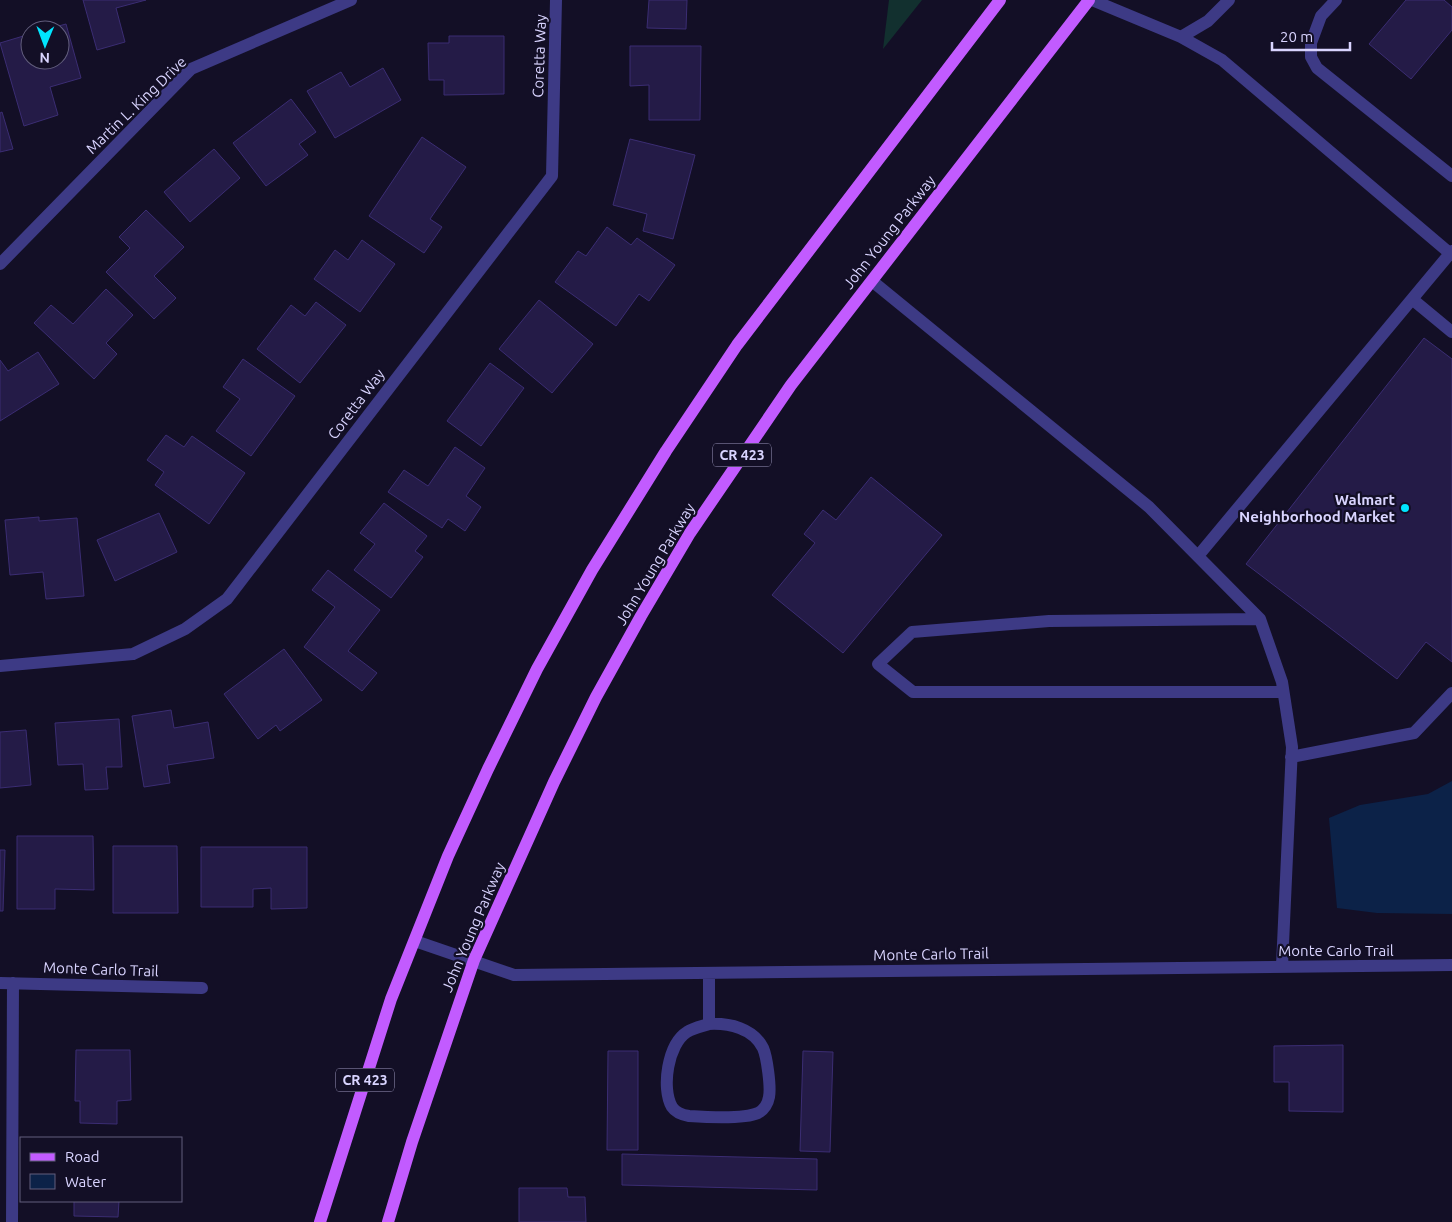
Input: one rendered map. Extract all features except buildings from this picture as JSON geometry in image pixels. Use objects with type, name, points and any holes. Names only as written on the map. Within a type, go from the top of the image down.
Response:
[{"type":"main road","name":"CR 423","points":[[320,1222],[391,999],[448,856],[537,669],[592,570],[666,451],[737,345],[1000,0]]},
{"type":"main road","name":"John Young Parkway","points":[[388,1222],[412,1142],[474,960],[554,782],[596,697],[641,616],[690,534],[791,384],[1090,0]]},
{"type":"street","name":"Martin L. King Drive","points":[[0,264],[191,69],[351,0]]},
{"type":"street","name":"Coretta Way","points":[[0,666],[133,654],[185,629],[227,599],[552,176],[556,0]]},
{"type":"street","points":[[1090,0],[1181,37],[1222,60],[1451,253],[1198,556]]},
{"type":"street","points":[[1181,37],[1208,21],[1229,0]]},
{"type":"street","points":[[1336,0],[1321,16],[1311,43],[1311,57],[1318,68],[1452,176]]},
{"type":"street","points":[[872,281],[1149,507],[1260,619],[1282,682],[1292,748],[1282,966]]},
{"type":"street","points":[[1412,299],[1452,332]]},
{"type":"street","points":[[1260,619],[1049,621],[912,632],[878,664],[913,692],[1283,692]]},
{"type":"street","points":[[1291,757],[1414,733],[1452,692]]},
{"type":"street","name":"Monte Carlo Trail","points":[[415,941],[514,975],[1452,965]]},
{"type":"street","points":[[709,1024],[710,972]]},
{"type":"street","name":"Monte Carlo Trail","points":[[0,983],[202,988]]},
{"type":"street","points":[[12,1222],[13,983]]},
{"type":"street","points":[[709,1024],[726,1024],[737,1027],[751,1035],[762,1047],[767,1064],[769,1098],[766,1107],[759,1112],[748,1115],[689,1116],[673,1109],[668,1095],[666,1079],[672,1053],[677,1042],[687,1032],[709,1024]]},
{"type":"green space","points":[[889,0],[922,0],[883,49]]},
{"type":"water","points":[[1452,781],[1452,914],[1377,913],[1337,908],[1329,818],[1360,805],[1428,794]]},
{"type":"place","name":"Walmart Neighborhood Market","points":[[1405,508]]}]
